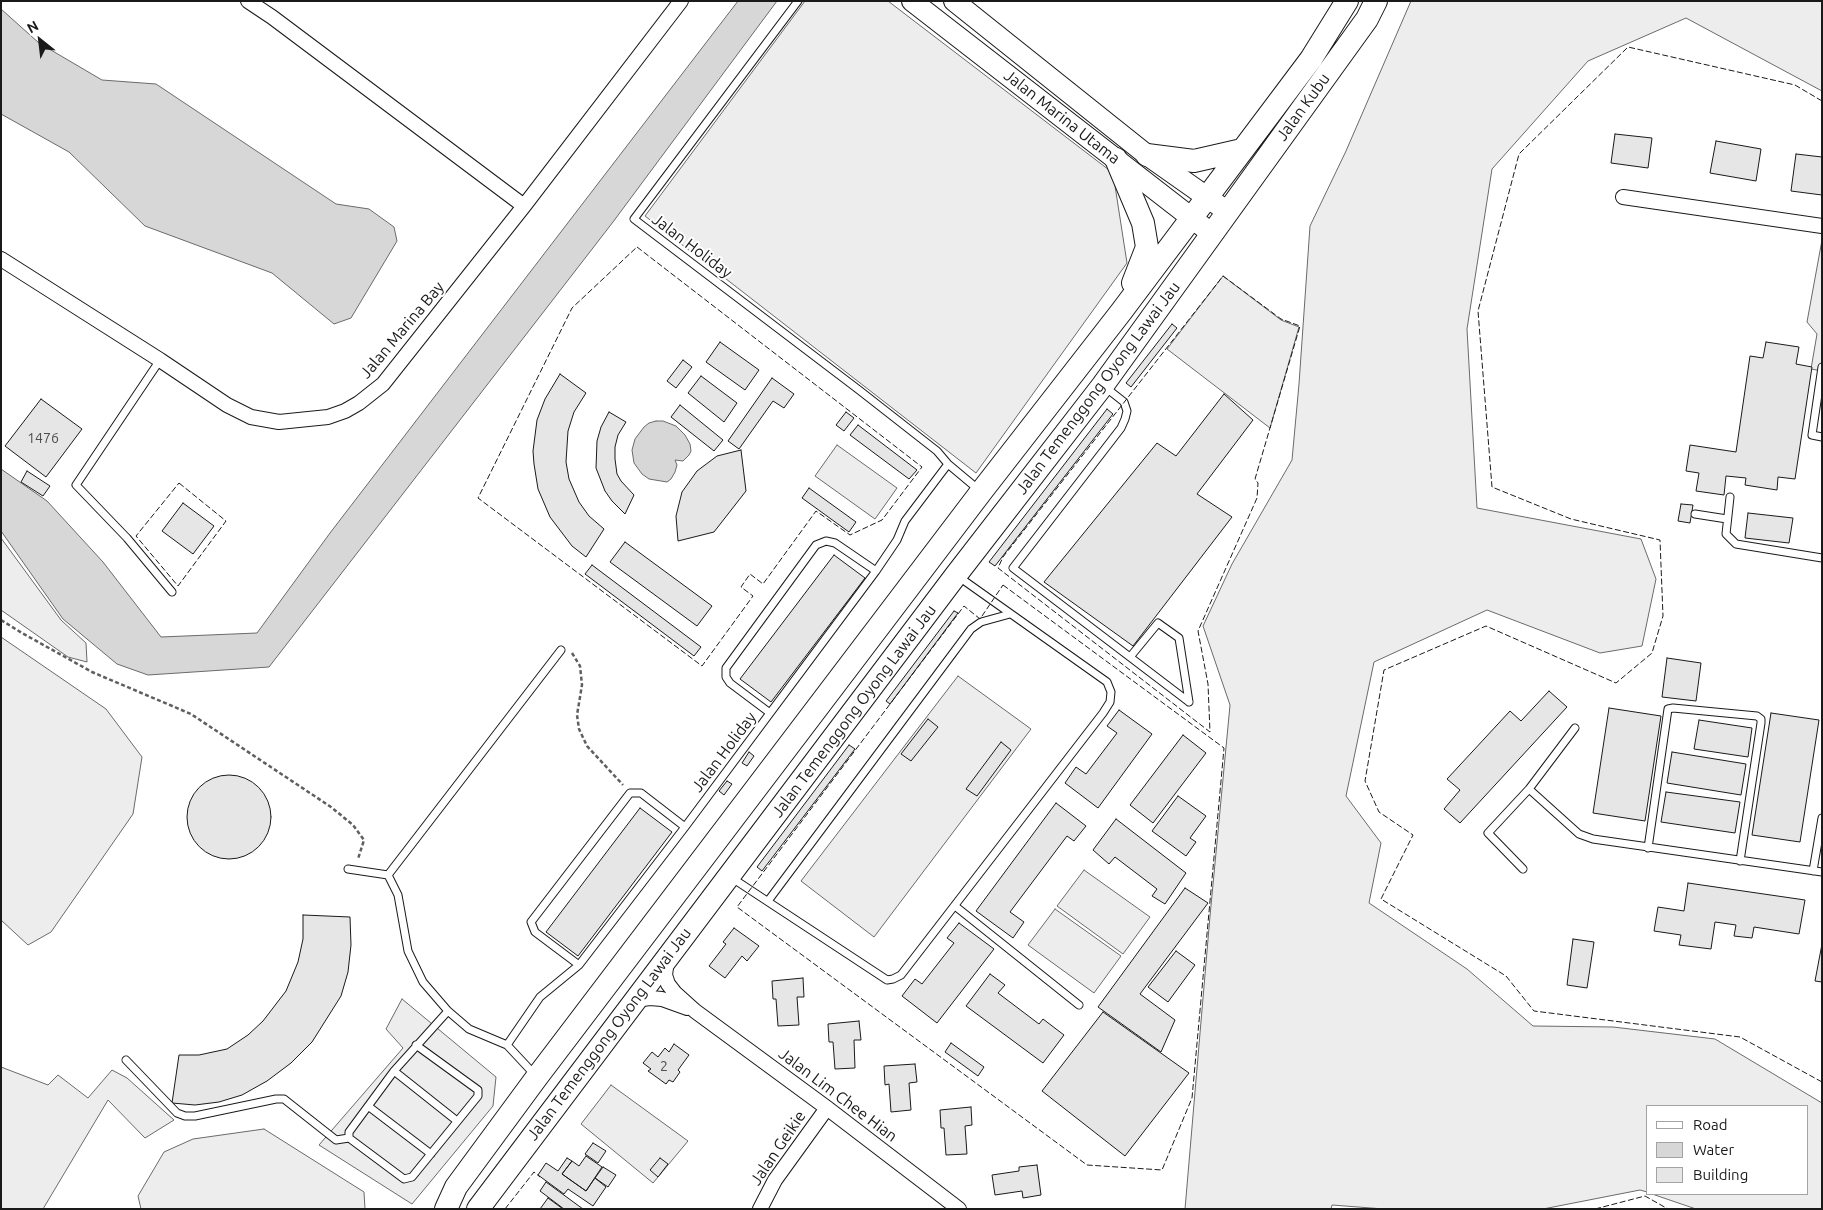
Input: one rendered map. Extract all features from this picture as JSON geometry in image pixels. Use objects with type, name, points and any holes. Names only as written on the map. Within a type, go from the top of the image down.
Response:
[{"type":"main road","name":"Jalan Marina Utama","points":[[912,1],[1211,234]]},
{"type":"main road","name":"Jalan Marina Utama","points":[[954,1],[1147,155],[1228,212]]},
{"type":"main road","name":"Jalan Kubu","points":[[1206,197],[1311,59],[1347,1]]},
{"type":"main road","name":"Jalan Kubu","points":[[1228,212],[1367,19],[1376,1]]},
{"type":"main road","points":[[1147,155],[1194,161],[1242,150]]},
{"type":"main road","points":[[1116,159],[1143,223],[1147,248],[1121,312]]},
{"type":"main road","name":"Jalan Temenggong Oyong Lawai Jau","points":[[446,1209],[456,1187],[537,1077],[981,492],[1121,312],[1206,197]]},
{"type":"main road","name":"Jalan Temenggong Oyong Lawai Jau","points":[[478,1209],[1102,385],[1228,212]]},
{"type":"main road","points":[[526,1144],[537,1077],[560,1066],[609,1036]]},
{"type":"street","points":[[248,1],[524,206]]},
{"type":"street","name":"Jalan Marina Bay","points":[[1,259],[227,405],[251,417],[279,422],[328,417],[345,410],[383,384],[524,206],[681,1]]},
{"type":"street","points":[[1623,197],[1822,226]]},
{"type":"street","name":"Jalan Lim Chee Hian","points":[[668,957],[666,975],[668,984],[695,1011],[827,1108],[958,1209]]},
{"type":"street","name":"Jalan Lim Chee Hian","points":[[635,1000],[662,999],[695,1011]]},
{"type":"street","name":"Jalan Geikie","points":[[760,1209],[775,1180],[827,1108]]},
{"type":"lane","name":"Jalan Holiday","points":[[798,1],[634,219],[937,452],[981,492]]},
{"type":"lane","points":[[160,360],[76,485],[127,538],[172,592]]},
{"type":"lane","points":[[1822,367],[1812,435],[1822,436]]},
{"type":"lane","points":[[1102,385],[1124,402],[1127,411],[1121,428],[1014,568],[1137,663],[1189,702],[1179,638],[1158,622],[1130,657]]},
{"type":"lane","name":"Jalan Holiday","points":[[507,1046],[540,997],[579,965],[685,827],[876,571],[896,540],[905,521],[948,464]]},
{"type":"lane","points":[[1730,497],[1726,534],[1736,544],[1822,558]]},
{"type":"lane","points":[[1695,514],[1728,519]]},
{"type":"lane","points":[[770,713],[730,683],[726,676],[726,668],[816,545],[826,541],[835,543],[876,571]]},
{"type":"lane","points":[[729,876],[886,980],[893,979],[901,975],[1110,702],[1111,692],[1107,682],[956,576]]},
{"type":"lane","points":[[768,901],[972,628],[981,622],[1010,614]]},
{"type":"lane","points":[[388,875],[561,650]]},
{"type":"lane","points":[[1648,848],[1668,709],[1757,716],[1761,723],[1740,861]]},
{"type":"lane","points":[[1523,869],[1488,833],[1529,789],[1575,728]]},
{"type":"lane","points":[[1529,789],[1579,834],[1593,839],[1822,872]]},
{"type":"lane","points":[[579,965],[535,932],[532,922],[630,793],[640,793],[685,827]]},
{"type":"lane","points":[[1813,871],[1822,818]]},
{"type":"lane","points":[[351,869],[388,875]]},
{"type":"lane","points":[[388,875],[398,895],[408,951],[424,982],[448,1011],[469,1029],[507,1046],[537,1077]]},
{"type":"lane","points":[[955,906],[1079,1005]]},
{"type":"lane","points":[[349,1138],[349,1132],[394,1071],[448,1011]]},
{"type":"lane","points":[[126,1060],[177,1113],[185,1116],[195,1116],[276,1099],[284,1100],[336,1140],[349,1138],[404,1179],[412,1177],[478,1096],[478,1090],[416,1045]]},
{"type":"lane","points":[[394,1071],[457,1121]]},
{"type":"lane","points":[[368,1106],[431,1154]]},
{"type":"path","points":[[1,620],[92,672],[191,714],[331,807],[353,825],[364,840],[351,869]]},
{"type":"path","points":[[561,650],[573,653],[580,666],[582,685],[577,715],[579,729],[587,746],[630,793]]},
{"type":"shaded area","points":[[805,1],[888,1],[1113,173],[1127,263],[976,473],[645,216]]},
{"type":"shaded area","points":[[1411,1],[1822,1],[1822,91],[1686,18],[1588,61],[1492,169],[1467,329],[1477,508],[1641,539],[1656,579],[1642,646],[1600,653],[1487,610],[1374,662],[1346,796],[1381,843],[1369,903],[1467,969],[1533,1026],[1613,1027],[1715,1039],[1822,1103],[1822,1209],[1696,1209],[1655,1195],[1808,1195],[1808,1105],[1646,1105],[1646,1192],[1640,1190],[1543,1209],[1384,1209],[1332,1205],[1331,1209],[1185,1209],[1230,705],[1203,626],[1232,564],[1292,460],[1310,226],[1346,151]]},
{"type":"shaded area","points":[[1822,240],[1822,371],[1811,369],[1817,334],[1807,322]]},
{"type":"shaded area","points":[[1223,276],[1281,320],[1299,327],[1270,428],[1167,349]]},
{"type":"shaded area","points":[[837,445],[897,488],[875,519],[815,476]]},
{"type":"shaded area","points":[[1,538],[61,620],[86,643],[87,662],[68,657],[1,610]]},
{"type":"shaded area","points":[[1,637],[106,709],[142,757],[133,814],[51,932],[28,945],[1,920]]},
{"type":"shaded area","points":[[958,676],[1031,729],[874,937],[801,881]]},
{"type":"shaded area","points":[[1084,870],[1150,917],[1123,954],[1057,906]]},
{"type":"shaded area","points":[[1055,909],[1121,956],[1094,993],[1028,945]]},
{"type":"shaded area","points":[[402,999],[496,1077],[493,1106],[412,1204],[319,1145],[403,1048],[386,1029]]},
{"type":"shaded area","points":[[1,1067],[48,1085],[58,1075],[88,1098],[112,1070],[127,1078],[174,1120],[145,1138],[108,1100],[43,1209],[1,1209]]},
{"type":"shaded area","points":[[611,1085],[688,1141],[653,1183],[581,1124]]},
{"type":"shaded area","points":[[264,1129],[364,1192],[365,1209],[141,1209],[138,1196],[164,1152],[193,1139]]},
{"type":"water","points":[[738,1],[777,1],[613,222],[269,667],[148,675],[117,664],[63,619],[1,531],[1,469],[47,501],[103,562],[161,637],[257,633],[330,533]]},
{"type":"water","points":[[1,9],[39,43],[102,80],[156,84],[336,204],[369,209],[394,227],[397,241],[351,318],[334,324],[272,273],[145,226],[69,152],[1,114]]},
{"type":"water","points":[[656,421],[663,421],[676,426],[685,435],[690,444],[691,451],[689,455],[683,461],[675,460],[677,465],[675,472],[667,482],[649,479],[642,474],[634,463],[632,450],[635,439],[644,427]]},
{"type":"building","points":[[1615,134],[1652,138],[1648,168],[1611,163]]},
{"type":"building","points":[[1716,141],[1761,149],[1756,181],[1710,173]]},
{"type":"building","points":[[1796,154],[1822,157],[1822,195],[1791,191]]},
{"type":"building","points":[[1172,324],[1177,328],[1131,387],[1126,383]]},
{"type":"building","points":[[720,342],[759,370],[745,390],[706,362]]},
{"type":"building","points":[[1766,342],[1799,347],[1796,364],[1812,367],[1795,479],[1778,477],[1777,490],[1745,485],[1746,478],[1726,476],[1724,495],[1696,491],[1699,473],[1686,471],[1690,445],[1736,452],[1750,356],[1763,358]]},
{"type":"building","points":[[683,360],[692,367],[676,388],[667,381]]},
{"type":"building","points":[[560,374],[586,393],[574,412],[568,431],[566,462],[569,479],[579,502],[589,516],[604,529],[586,557],[572,546],[550,517],[538,489],[534,464],[533,451],[537,420],[545,399]]},
{"type":"building","points":[[701,376],[737,403],[724,422],[688,393]]},
{"type":"building","points":[[772,378],[794,394],[784,408],[773,401],[739,449],[728,441]]},
{"type":"building","points":[[1224,394],[1253,420],[1197,494],[1232,517],[1133,646],[1044,582],[1157,443],[1176,456]]},
{"type":"building","points":[[41,399],[82,429],[46,477],[5,446]]},
{"type":"building","points":[[680,405],[723,440],[714,451],[671,417]]},
{"type":"building","points":[[1107,409],[1113,414],[995,566],[989,562]]},
{"type":"building","points":[[609,412],[626,422],[618,435],[615,447],[617,474],[634,495],[625,514],[605,491],[596,468],[597,441],[601,427]]},
{"type":"building","points":[[846,412],[854,418],[844,431],[836,425]]},
{"type":"building","points":[[858,425],[917,470],[909,479],[850,435]]},
{"type":"building","points":[[741,450],[746,491],[714,532],[678,541],[676,516],[682,492],[697,471],[717,456]]},
{"type":"building","points":[[27,471],[50,486],[43,496],[21,482]]},
{"type":"building","points":[[809,488],[856,522],[849,532],[802,498]]},
{"type":"building","points":[[183,503],[214,526],[193,554],[162,531]]},
{"type":"building","points":[[1681,504],[1693,505],[1690,523],[1678,521]]},
{"type":"building","points":[[1748,513],[1793,518],[1789,543],[1745,538]]},
{"type":"building","points":[[625,542],[712,606],[697,626],[610,562]]},
{"type":"building","points":[[834,555],[865,578],[771,702],[740,679]]},
{"type":"building","points":[[592,565],[701,647],[694,656],[585,574]]},
{"type":"building","points":[[954,611],[958,613],[890,704],[886,701]]},
{"type":"building","points":[[1667,658],[1701,663],[1696,701],[1662,697]]},
{"type":"building","points":[[1549,691],[1567,707],[1460,823],[1444,809],[1460,790],[1447,779],[1510,711],[1521,721]]},
{"type":"building","points":[[1609,708],[1661,716],[1645,821],[1593,813]]},
{"type":"building","points":[[1119,710],[1152,734],[1098,808],[1065,783],[1076,767],[1086,774],[1117,733],[1107,726]]},
{"type":"building","points":[[1771,713],[1819,720],[1800,842],[1752,835]]},
{"type":"building","points":[[928,719],[938,727],[911,761],[901,754]]},
{"type":"building","points":[[1699,720],[1752,728],[1748,757],[1694,749]]},
{"type":"building","points":[[1183,735],[1206,753],[1153,823],[1130,805]]},
{"type":"building","points":[[1001,742],[1011,750],[977,796],[966,789]]},
{"type":"building","points":[[849,745],[855,749],[762,871],[757,867]]},
{"type":"building","points":[[749,752],[754,756],[747,766],[742,763]]},
{"type":"building","points":[[1672,752],[1746,764],[1741,795],[1667,783]]},
{"type":"building","points":[[229,775],[245,778],[259,787],[268,801],[271,817],[268,833],[259,847],[245,856],[229,859],[213,856],[199,847],[190,833],[187,817],[190,801],[199,787],[213,778]]},
{"type":"building","points":[[727,781],[732,784],[724,795],[719,791]]},
{"type":"building","points":[[1666,792],[1740,802],[1735,833],[1661,822]]},
{"type":"building","points":[[1178,796],[1206,816],[1190,838],[1196,842],[1186,856],[1152,831]]},
{"type":"building","points":[[1056,803],[1086,826],[1074,841],[1067,836],[1010,912],[1024,922],[1013,938],[976,911]]},
{"type":"building","points":[[640,808],[672,832],[578,956],[546,932]]},
{"type":"building","points":[[1116,819],[1186,873],[1165,904],[1152,896],[1157,889],[1115,857],[1109,864],[1093,850]]},
{"type":"building","points":[[1688,883],[1805,900],[1799,934],[1754,927],[1752,938],[1734,936],[1736,925],[1715,922],[1711,949],[1679,945],[1681,935],[1654,931],[1658,907],[1684,911]]},
{"type":"building","points":[[1185,888],[1208,903],[1140,994],[1175,1020],[1161,1052],[1098,1007]]},
{"type":"building","points":[[303,915],[350,917],[351,945],[348,972],[341,996],[312,1042],[291,1063],[267,1081],[242,1095],[219,1102],[195,1105],[172,1103],[179,1055],[199,1055],[227,1049],[248,1035],[263,1021],[286,991],[298,962],[303,939]]},
{"type":"building","points":[[959,923],[994,949],[937,1023],[902,996],[915,979],[922,984],[954,943],[947,938]]},
{"type":"building","points":[[734,928],[759,946],[747,961],[742,956],[725,978],[709,966],[726,944],[723,942]]},
{"type":"building","points":[[1573,939],[1594,942],[1587,988],[1567,985]]},
{"type":"building","points":[[1822,944],[1822,982],[1815,981]]},
{"type":"building","points":[[1176,951],[1195,965],[1168,1002],[1148,987]]},
{"type":"building","points":[[990,974],[1005,985],[998,993],[1039,1024],[1043,1019],[1064,1035],[1043,1063],[966,1006]]},
{"type":"building","points":[[803,978],[804,997],[797,997],[799,1025],[778,1026],[776,999],[773,999],[772,981]]},
{"type":"building","points":[[1103,1012],[1189,1073],[1125,1156],[1042,1091]]},
{"type":"building","points":[[859,1021],[861,1040],[854,1040],[855,1068],[835,1069],[833,1042],[829,1042],[828,1024]]},
{"type":"building","points":[[951,1043],[984,1067],[978,1076],[945,1052]]},
{"type":"building","points":[[674,1044],[689,1055],[678,1070],[680,1072],[673,1082],[669,1080],[666,1084],[648,1071],[651,1069],[643,1063],[652,1052],[658,1057],[665,1048],[669,1052]]},
{"type":"building","points":[[915,1064],[917,1082],[909,1083],[911,1110],[891,1112],[889,1084],[885,1085],[884,1066]]},
{"type":"building","points":[[971,1107],[972,1125],[965,1126],[967,1154],[946,1155],[944,1128],[941,1128],[940,1110]]},
{"type":"building","points":[[593,1143],[606,1151],[598,1163],[585,1154]]},
{"type":"building","points":[[586,1156],[602,1167],[586,1191],[562,1174],[572,1161],[579,1166]]},
{"type":"building","points":[[567,1158],[572,1161],[562,1174],[586,1191],[595,1178],[606,1187],[593,1206],[568,1189],[564,1194],[538,1175],[546,1163],[558,1171]]},
{"type":"building","points":[[660,1158],[668,1164],[658,1177],[650,1170]]},
{"type":"building","points":[[1037,1165],[1041,1195],[1023,1198],[1022,1191],[995,1195],[992,1175],[1019,1171],[1019,1167]]},
{"type":"building","points":[[603,1167],[616,1175],[608,1187],[595,1178]]},
{"type":"building","points":[[546,1182],[583,1209],[564,1209],[540,1191]]},
{"type":"building","points":[[548,1198],[563,1209],[540,1209]]},
{"type":"fence","points":[[1822,101],[1795,85],[1628,47],[1519,154],[1478,311],[1492,487],[1571,519],[1660,540],[1663,616],[1652,653],[1616,683],[1486,626],[1384,670],[1365,781],[1379,812],[1413,835],[1381,899],[1506,976],[1534,1011],[1740,1037],[1822,1082]]},
{"type":"fence","points":[[637,247],[922,467],[882,520],[850,535],[816,511],[763,584],[750,574],[741,587],[753,596],[702,666],[478,498],[572,308],[637,247]]},
{"type":"fence","points":[[1223,276],[1281,319],[1300,326],[1255,479],[1258,483],[1257,498],[1198,631],[1208,684],[1210,732],[998,568],[1003,557],[1223,276]]},
{"type":"fence","points":[[179,483],[226,521],[178,586],[136,536],[179,483]]},
{"type":"fence","points":[[1003,585],[1224,748],[1192,1098],[1162,1170],[1087,1165],[737,907],[964,606],[980,619],[1003,585]]},
{"type":"fence","points":[[505,1209],[534,1172],[540,1177]]},
{"type":"fence","points":[[1595,1209],[1645,1196],[1668,1209]]}]
